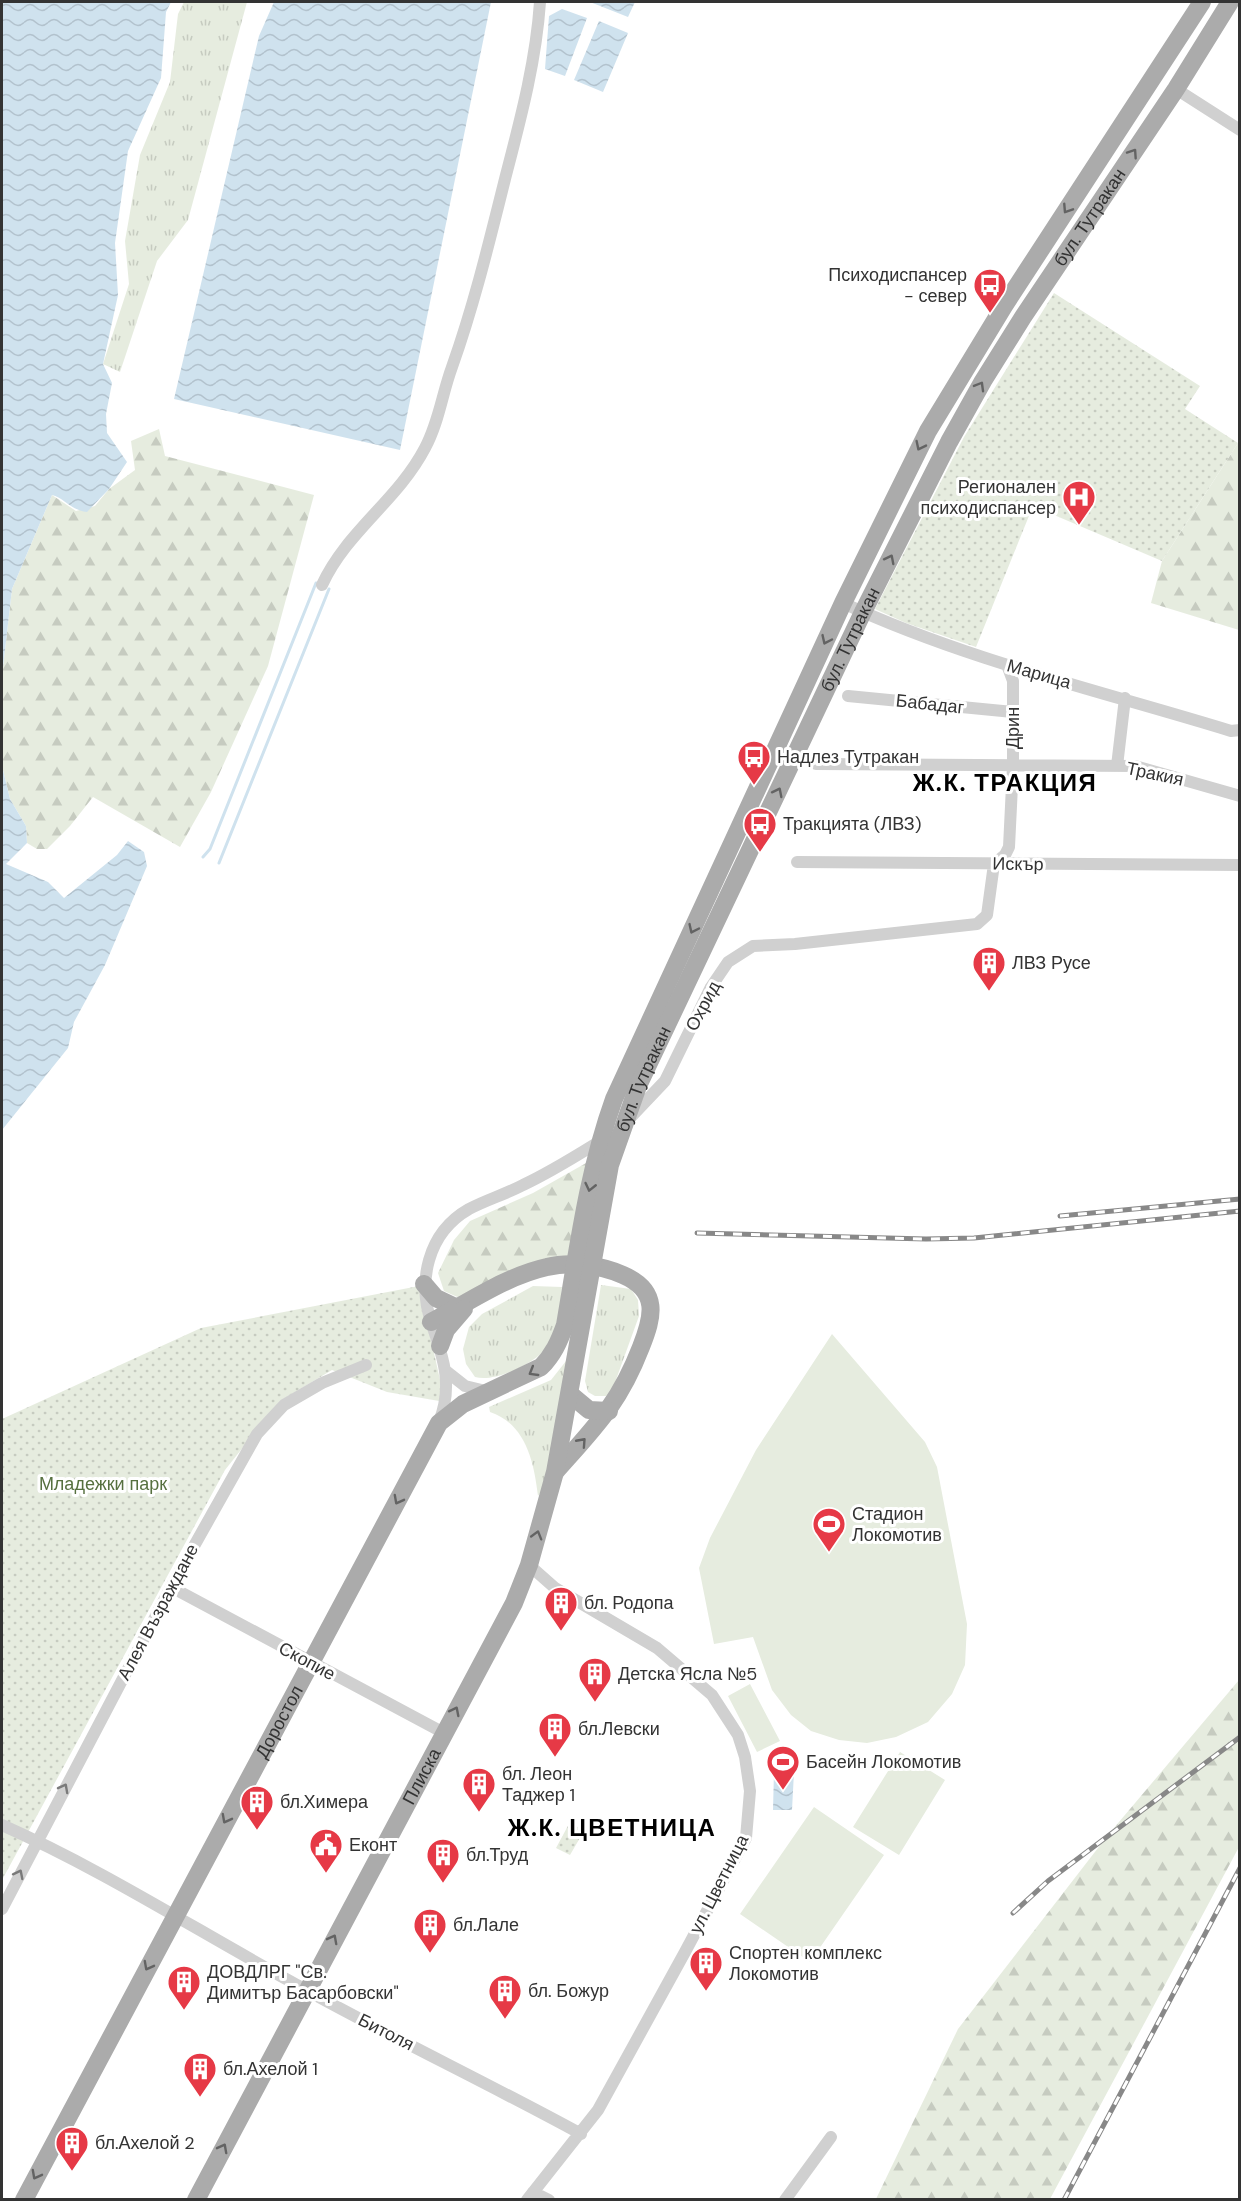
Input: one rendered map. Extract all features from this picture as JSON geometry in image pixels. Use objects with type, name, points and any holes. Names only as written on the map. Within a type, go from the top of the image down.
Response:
[{"type":"main road","name":"бул. Тутракан","points":[[574,1327],[588,1197],[606,1121],[843,603],[943,404],[1202,2]]},
{"type":"main road","name":"бул. Тутракан","points":[[574,1327],[618,1138],[638,1086],[863,612],[983,381],[1176,89],[1230,2]]},
{"type":"main road","points":[[1165,59],[1186,73]]},
{"type":"main road","points":[[1155,75],[1176,89]]},
{"type":"main road","points":[[431,1322],[526,1273],[564,1263],[601,1269],[630,1278],[651,1300],[652,1315],[630,1377],[609,1411],[555,1472]]},
{"type":"main road","points":[[424,1284],[436,1298],[463,1306]]},
{"type":"main road","points":[[440,1346],[451,1323],[463,1306]]},
{"type":"main road","name":"Доростол","points":[[24,2199],[439,1423],[464,1404],[541,1367],[551,1358],[574,1327]]},
{"type":"main road","name":"Плиска","points":[[196,2199],[514,1603],[529,1565],[555,1472],[571,1395],[574,1327]]},
{"type":"main road","points":[[571,1395],[589,1410],[609,1411]]},
{"type":"street","points":[[322,585],[332,562],[401,484],[424,451],[440,416],[451,369],[466,331],[523,108],[540,2]]},
{"type":"street","points":[[1176,89],[1239,130]]},
{"type":"street","name":"Марица","points":[[843,603],[1007,665],[1231,731],[1239,730]]},
{"type":"street","name":"Дрин","points":[[977,924],[987,915],[994,864],[1005,855],[1009,847],[1013,765],[1013,681],[1007,665]]},
{"type":"street","name":"Бабадаг","points":[[848,696],[1013,712]]},
{"type":"street","points":[[1117,766],[1125,698]]},
{"type":"street","name":"Тракия","points":[[816,764],[1135,766],[1239,796]]},
{"type":"street","name":"Искър","points":[[797,862],[1239,866]]},
{"type":"street","name":"Охрид","points":[[439,1423],[447,1397],[446,1371],[431,1322],[424,1284],[426,1267],[441,1233],[470,1208],[557,1169],[634,1116],[665,1081],[711,987],[728,962],[753,945],[795,944],[977,924]]},
{"type":"street","name":"Алея Възраждане","points":[[2,1909],[171,1587],[257,1434],[284,1405],[322,1383],[366,1365]]},
{"type":"street","points":[[446,1371],[465,1386],[491,1392]]},
{"type":"street","name":"ул. Цветница","points":[[529,1565],[555,1588],[657,1648],[712,1695],[738,1735],[745,1757],[750,1791],[746,1838],[598,2110],[530,2196]]},
{"type":"street","name":"Скопие","points":[[171,1587],[444,1733]]},
{"type":"street","name":"Битоля","points":[[2,1825],[37,1840],[175,1914],[306,1990],[581,2134]]},
{"type":"street","points":[[785,2199],[831,2137]]},
{"type":"street","points":[[530,2196],[549,2199]]},
{"type":"green space","points":[[184,2],[247,2],[188,220],[157,261],[120,372],[103,364],[129,284],[125,241],[140,155],[170,82],[178,14]]},
{"type":"green space","points":[[1054,293],[1200,386],[1185,409],[1238,443],[1162,561],[1033,506],[976,647],[906,623],[875,609],[964,437]]},
{"type":"green space","points":[[159,429],[165,456],[314,495],[268,666],[211,792],[180,847],[93,797],[70,826],[47,849],[37,849],[27,843],[26,826],[10,799],[3,770],[2,676],[12,589],[52,495],[76,511],[95,506],[109,489],[135,470],[131,441]]},
{"type":"green space","points":[[1240,443],[1239,630],[1151,603],[1162,561]]},
{"type":"green space","points":[[595,1158],[572,1258],[540,1261],[527,1265],[503,1276],[464,1300],[444,1291],[438,1273],[454,1240],[470,1221],[533,1193]]},
{"type":"green space","points":[[601,1285],[631,1289],[638,1300],[639,1316],[613,1388],[606,1396],[595,1396],[588,1392],[585,1381]]},
{"type":"green space","name":"Младежки парк","points":[[419,1286],[445,1402],[387,1392],[332,1370],[280,1401],[225,1470],[2,1880],[2,1419],[201,1328]]},
{"type":"green space","points":[[533,1286],[562,1287],[560,1310],[552,1340],[542,1352],[525,1365],[493,1377],[475,1377],[466,1364],[463,1349],[469,1327],[482,1314]]},
{"type":"green space","name":"Стадион Локомотив","points":[[832,1334],[925,1442],[937,1467],[967,1624],[965,1665],[952,1694],[928,1722],[896,1737],[867,1743],[839,1740],[811,1731],[791,1715],[772,1690],[753,1637],[714,1644],[699,1568],[710,1538],[756,1450]]},
{"type":"green space","points":[[570,1356],[543,1489],[538,1496],[531,1458],[520,1435],[512,1425],[490,1412],[489,1407],[551,1380]]},
{"type":"green space","points":[[1239,1680],[1239,1847],[1050,2199],[876,2199],[958,2029],[1108,1835]]},
{"type":"green space","points":[[750,1684],[780,1741],[757,1752],[728,1696]]},
{"type":"green space","points":[[900,1752],[945,1780],[899,1855],[853,1827]]},
{"type":"green space","points":[[814,1807],[884,1855],[810,1962],[740,1914]]},
{"type":"green space","points":[[570,1822],[584,1831],[570,1855],[556,1848]]},
{"type":"water","points":[[2,2],[171,2],[166,12],[161,78],[128,151],[115,243],[118,295],[103,364],[112,383],[106,414],[107,433],[127,462],[109,489],[87,512],[76,509],[52,495],[12,589],[2,676]]},
{"type":"water","points":[[274,2],[491,2],[400,450],[174,399],[259,36]]},
{"type":"water","points":[[590,2],[635,2],[628,17]]},
{"type":"water","points":[[562,9],[587,18],[565,76],[545,69],[549,16]]},
{"type":"water","points":[[599,21],[628,33],[603,92],[574,80]]},
{"type":"water","points":[[2,676],[3,770],[10,799],[26,826],[27,843],[6,864],[48,882],[64,898],[117,855],[128,841],[144,852],[147,866],[105,965],[74,1022],[68,1048],[2,1130]]},
{"type":"water","name":"Басейн Локомотив","points":[[774,1771],[794,1772],[792,1810],[773,1810]]},
{"type":"waterway","points":[[203,857],[210,849],[316,583]]},
{"type":"waterway","points":[[219,863],[329,589]]},
{"type":"railway","points":[[1060,1216],[1240,1199]]},
{"type":"railway","points":[[697,1233],[926,1239],[974,1238],[1240,1211]]},
{"type":"railway","points":[[1013,1913],[1048,1881],[1240,1737]]},
{"type":"railway","points":[[1064,2200],[1240,1868]]},
{"type":"place","name":"Психодиспансер - север","points":[[990,314]]},
{"type":"place","name":"Регионален психодиспансер","points":[[1079,526]]},
{"type":"place","name":"Надлез Тутракан","points":[[754,786]]},
{"type":"place","name":"Тракцията (ЛВЗ)","points":[[760,853]]},
{"type":"place","name":"ЛВЗ Русе","points":[[989,992]]},
{"type":"place","name":"Стадион Локомотив","points":[[829,1553]]},
{"type":"place","name":"бл. Родопа","points":[[561,1632]]},
{"type":"place","name":"Детска Ясла №5","points":[[595,1703]]},
{"type":"place","name":"бл.Левски","points":[[555,1758]]},
{"type":"place","name":"Басейн Локомотив","points":[[783,1791]]},
{"type":"place","name":"бл. Леон Таджер 1","points":[[479,1813]]},
{"type":"place","name":"бл.Химера","points":[[257,1831]]},
{"type":"place","name":"Еконт","points":[[326,1874]]},
{"type":"place","name":"бл.Труд","points":[[443,1884]]},
{"type":"place","name":"бл.Лале","points":[[430,1954]]},
{"type":"place","name":"Спортен комплекс Локомотив","points":[[706,1992]]},
{"type":"place","name":"ДОВДЛРГ \"Св. Димитър Басарбовски\"","points":[[184,2011]]},
{"type":"place","name":"бл. Божур","points":[[505,2020]]},
{"type":"place","name":"бл.Ахелой 1","points":[[200,2098]]},
{"type":"place","name":"бл.Ахелой 2","points":[[72,2172]]},
{"type":"district","name":"Ж.К. ТРАКЦИЯ","points":[[1005,783]]},
{"type":"district","name":"Ж.К. ЦВЕТНИЦА","points":[[612,1828]]}]
